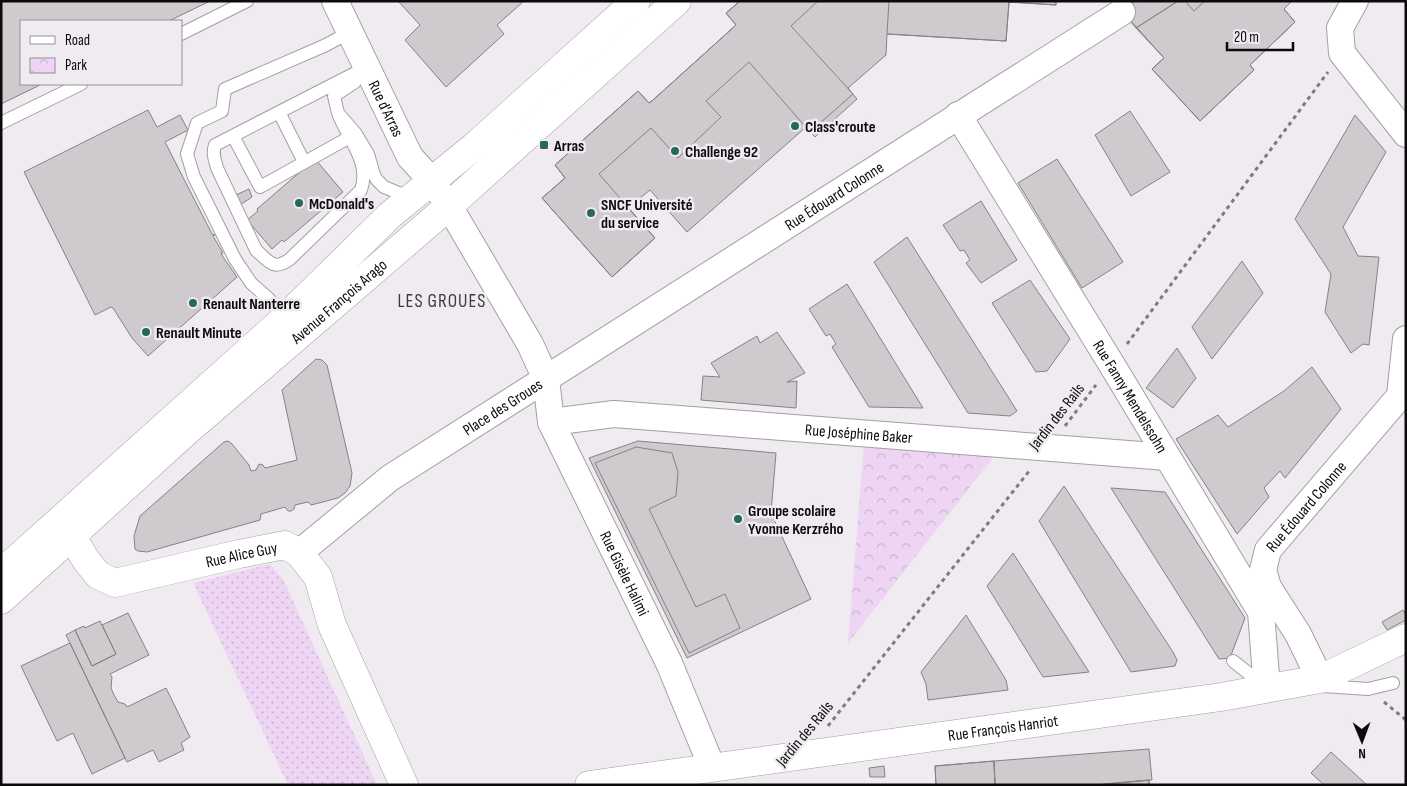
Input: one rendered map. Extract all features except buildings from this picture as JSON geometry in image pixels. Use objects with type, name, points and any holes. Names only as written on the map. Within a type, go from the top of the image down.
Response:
[{"type":"main road","name":"Avenue François Arago","points":[[1,600],[66,528],[360,243],[476,145],[636,1]]},
{"type":"main road","name":"Avenue François Arago","points":[[1,573],[66,528],[186,432],[449,206],[678,1]]},
{"type":"main road","name":"Rue Alice Guy","points":[[66,528],[98,575],[115,583],[285,545],[299,553],[318,577],[332,625],[404,785]]},
{"type":"main road","name":"Rue François Hanriot","points":[[589,785],[1268,689],[1320,679],[1406,638]]},
{"type":"street","name":"Rue d'Arras","points":[[335,1],[410,157],[432,181],[449,206]]},
{"type":"street","points":[[1355,1],[1340,28],[1342,53],[1406,134]]},
{"type":"street","name":"Rue Édouard Colonne","points":[[546,379],[1122,12]]},
{"type":"street","name":"Rue Fanny Mendelssohn","points":[[958,116],[1112,365],[1261,612],[1268,689]]},
{"type":"street","name":"Place des Groues","points":[[299,553],[390,478],[546,379],[530,344],[449,206]]},
{"type":"street","name":"Rue Édouard Colonne","points":[[1320,679],[1298,634],[1268,587],[1263,570],[1268,550],[1400,396],[1406,339]]},
{"type":"street","name":"Rue Gisèle Halimi","points":[[546,379],[551,422],[669,663],[712,767]]},
{"type":"street","name":"Rue Joséphine Baker","points":[[551,422],[614,414],[1168,457]]},
{"type":"lane","points":[[182,34],[247,1]]},
{"type":"lane","points":[[284,318],[269,299],[251,283],[235,259],[194,177],[187,154],[197,123],[222,111],[225,89],[326,45],[350,32]]},
{"type":"lane","points":[[369,70],[334,96],[342,125],[360,158],[364,181],[361,190],[290,259],[282,265],[276,265],[256,250],[213,157],[215,145],[279,112],[369,70]]},
{"type":"lane","points":[[1,123],[79,85]]},
{"type":"lane","points":[[279,112],[304,162]]},
{"type":"lane","points":[[338,113],[364,145],[377,180],[384,186],[411,198]]},
{"type":"lane","points":[[233,136],[260,186],[350,137]]},
{"type":"lane","points":[[1234,661],[1268,689]]},
{"type":"lane","points":[[1320,679],[1323,686],[1368,689],[1393,683]]},
{"type":"path","name":"Jardin des Rails","points":[[804,754],[1112,365],[1342,53]]},
{"type":"green space","points":[[864,445],[995,455],[848,643]]},
{"type":"green space","points":[[270,564],[283,579],[377,785],[288,785],[193,583]]},
{"type":"tunnel","points":[[1122,12],[1137,1]]},
{"type":"place","name":"Class'croute","points":[[795,126]]},
{"type":"place","name":"Arras","points":[[544,145]]},
{"type":"place","name":"Challenge 92","points":[[675,151]]},
{"type":"place","name":"McDonald's","points":[[299,203]]},
{"type":"place","name":"SNCF Université du service","points":[[591,213]]},
{"type":"place","name":"Renault Nanterre","points":[[193,303]]},
{"type":"place","name":"Renault Minute","points":[[146,332]]},
{"type":"place","name":"Groupe scolaire Yvonne Kerzrého","points":[[738,519]]},
{"type":"district","name":"LES GROUES","points":[[442,300]]}]
